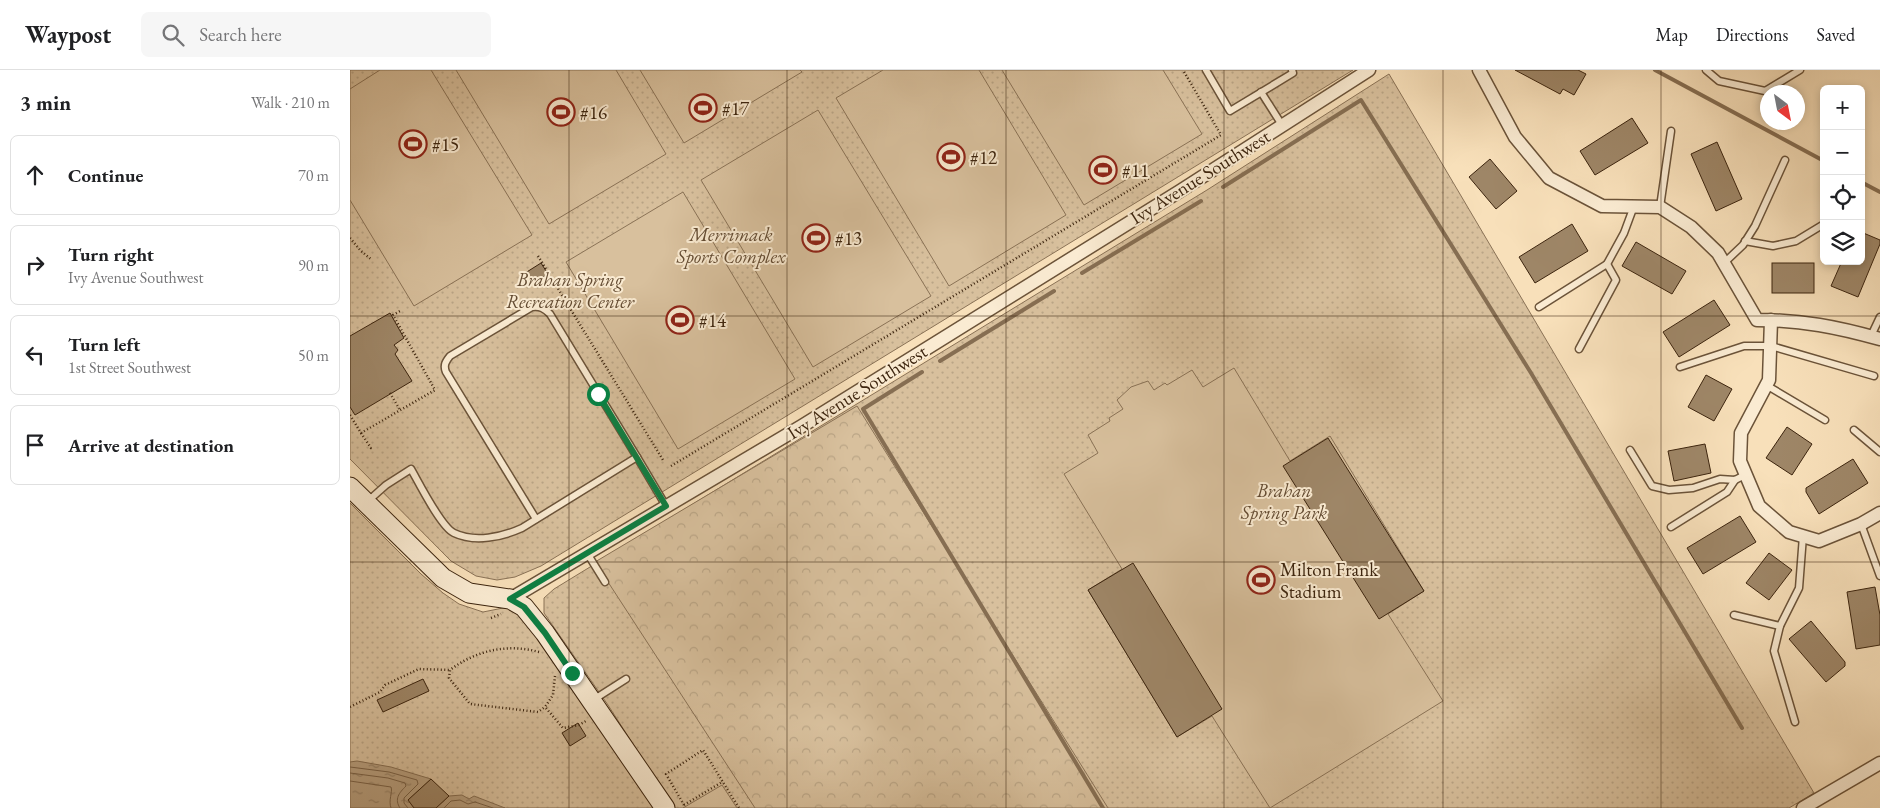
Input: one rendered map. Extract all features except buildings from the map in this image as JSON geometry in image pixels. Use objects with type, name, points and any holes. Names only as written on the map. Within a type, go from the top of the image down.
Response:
[{"type":"street","name":"Ivy Avenue Southwest","points":[[510,599],[891,371],[1369,70]]},
{"type":"street","points":[[1480,70],[1516,137],[1549,178],[1602,206],[1660,207],[1691,227],[1718,254],[1757,320],[1790,320],[1819,324],[1875,337]]},
{"type":"street","points":[[1771,320],[1769,380],[1741,433],[1740,477],[1759,506],[1789,532],[1819,541],[1861,524],[1880,513]]},
{"type":"street","points":[[350,487],[442,578],[469,593],[510,599],[524,607],[545,633],[665,808]]},
{"type":"street","points":[[1803,808],[1820,803],[1880,763]]},
{"type":"lane","points":[[1206,70],[1230,110],[1293,72],[1292,70]]},
{"type":"lane","points":[[1706,70],[1719,81],[1765,91],[1800,70]]},
{"type":"lane","points":[[1261,92],[1282,125]]},
{"type":"lane","points":[[1660,207],[1671,131]]},
{"type":"lane","points":[[1724,263],[1745,241],[1755,226],[1785,160]]},
{"type":"lane","points":[[1539,307],[1606,264],[1624,233],[1634,206]]},
{"type":"lane","points":[[1745,241],[1773,246],[1796,241],[1820,226]]},
{"type":"lane","points":[[1579,349],[1616,280],[1606,264]]},
{"type":"lane","points":[[536,519],[444,369],[445,362],[450,356],[532,307],[539,306],[545,308],[550,314],[666,506]]},
{"type":"lane","points":[[1875,337],[1880,317]]},
{"type":"lane","points":[[1680,368],[1744,346],[1771,346],[1874,376]]},
{"type":"lane","points":[[1766,385],[1825,420]]},
{"type":"lane","points":[[1854,430],[1880,452]]},
{"type":"lane","points":[[1630,450],[1652,486],[1669,490],[1693,488],[1720,479],[1740,477]]},
{"type":"lane","points":[[366,503],[386,485],[411,469],[443,524],[454,533],[489,538],[506,535],[536,519],[636,457]]},
{"type":"lane","points":[[1671,527],[1727,492],[1740,477]]},
{"type":"lane","points":[[1861,524],[1880,576]]},
{"type":"lane","points":[[1795,722],[1774,651],[1780,626],[1799,588],[1803,536]]},
{"type":"lane","points":[[587,553],[605,582]]},
{"type":"lane","points":[[1734,615],[1780,626]]},
{"type":"lane","points":[[596,707],[626,679]]},
{"type":"path","points":[[671,466],[1221,135],[1183,70]]},
{"type":"path","points":[[350,238],[372,260]]},
{"type":"path","points":[[538,256],[663,460]]},
{"type":"path","points":[[361,433],[435,390],[394,314],[400,311]]},
{"type":"path","points":[[390,393],[400,410]]},
{"type":"path","points":[[350,415],[371,448],[373,447]]},
{"type":"path","points":[[350,707],[380,692],[384,685],[418,669],[450,670],[464,659],[488,651],[504,649],[530,650],[543,653]]},
{"type":"path","points":[[450,670],[449,678],[470,704],[538,712],[545,707],[553,695],[555,672]]},
{"type":"path","points":[[545,707],[563,728],[579,724],[596,707]]},
{"type":"path","points":[[684,804],[666,774],[703,750],[739,808]]},
{"type":"path","points":[[678,808],[723,781]]},
{"type":"green space","name":"Brahan Spring Recreation Center","points":[[350,70],[1353,70],[541,566],[515,577],[497,580],[476,576],[451,561],[350,459]]},
{"type":"green space","name":"#15","points":[[380,70],[431,70],[532,235],[414,306],[350,200],[350,89]]},
{"type":"green space","name":"#16","points":[[456,70],[616,70],[666,154],[549,224]]},
{"type":"green space","name":"#17","points":[[640,70],[800,70],[802,72],[684,143]]},
{"type":"green space","name":"#12","points":[[883,70],[979,70],[1066,215],[949,286],[836,98]]},
{"type":"green space","name":"#11","points":[[1002,70],[1163,70],[1202,134],[1084,205]]},
{"type":"green space","name":"Brahan Spring Park","points":[[1389,74],[1814,793],[1789,808],[674,808],[608,705],[544,613],[544,598],[554,589],[1207,190]]},
{"type":"green space","name":"#13","points":[[818,110],[931,296],[813,367],[701,180]]},
{"type":"green space","name":"#14","points":[[683,192],[795,379],[678,449],[566,262]]},
{"type":"green space","name":"Milton Frank Stadium","points":[[1234,368],[1290,461],[1330,436],[1424,591],[1388,614],[1443,701],[1270,808],[1212,716],[1177,737],[1088,590],[1122,569],[1064,474],[1098,453],[1088,435],[1110,421],[1109,418],[1123,409],[1117,400],[1131,387],[1148,381],[1154,390],[1165,383],[1167,385],[1192,370],[1203,387]]},
{"type":"green space","points":[[857,406],[1108,808],[755,808],[595,562]]},
{"type":"green space","points":[[350,503],[421,574],[459,604],[483,612],[503,608],[513,609],[520,613],[657,808],[350,808]]},
{"type":"green space","points":[[722,785],[737,808],[683,808]]},
{"type":"water","points":[[357,761],[391,767],[431,779],[408,800],[414,808],[350,808],[350,762]]},
{"type":"water","points":[[462,795],[469,799],[474,796],[505,808],[436,808],[449,796]]},
{"type":"waterway","points":[[1655,70],[1820,159]]},
{"type":"waterway","points":[[1223,187],[1361,100],[1531,373],[1742,728]]},
{"type":"waterway","points":[[1865,184],[1880,192]]},
{"type":"waterway","points":[[1082,273],[1201,201]]},
{"type":"waterway","points":[[940,361],[1054,291]]},
{"type":"waterway","points":[[922,372],[863,409],[1103,808]]},
{"type":"place","name":"#17","points":[[703,108]]},
{"type":"place","name":"#16","points":[[561,112]]},
{"type":"place","name":"#15","points":[[413,144]]},
{"type":"place","name":"#12","points":[[951,157]]},
{"type":"place","name":"#11","points":[[1103,170]]},
{"type":"place","name":"#13","points":[[816,238]]},
{"type":"place","name":"#14","points":[[680,320]]},
{"type":"place","name":"Milton Frank Stadium","points":[[1261,580]]},
{"type":"route","points":[[572,673],[545,633],[524,607],[510,599],[666,506],[598,394]]},
{"type":"park label","name":"Merrimack Sports Complex","points":[[731,245]]}]
